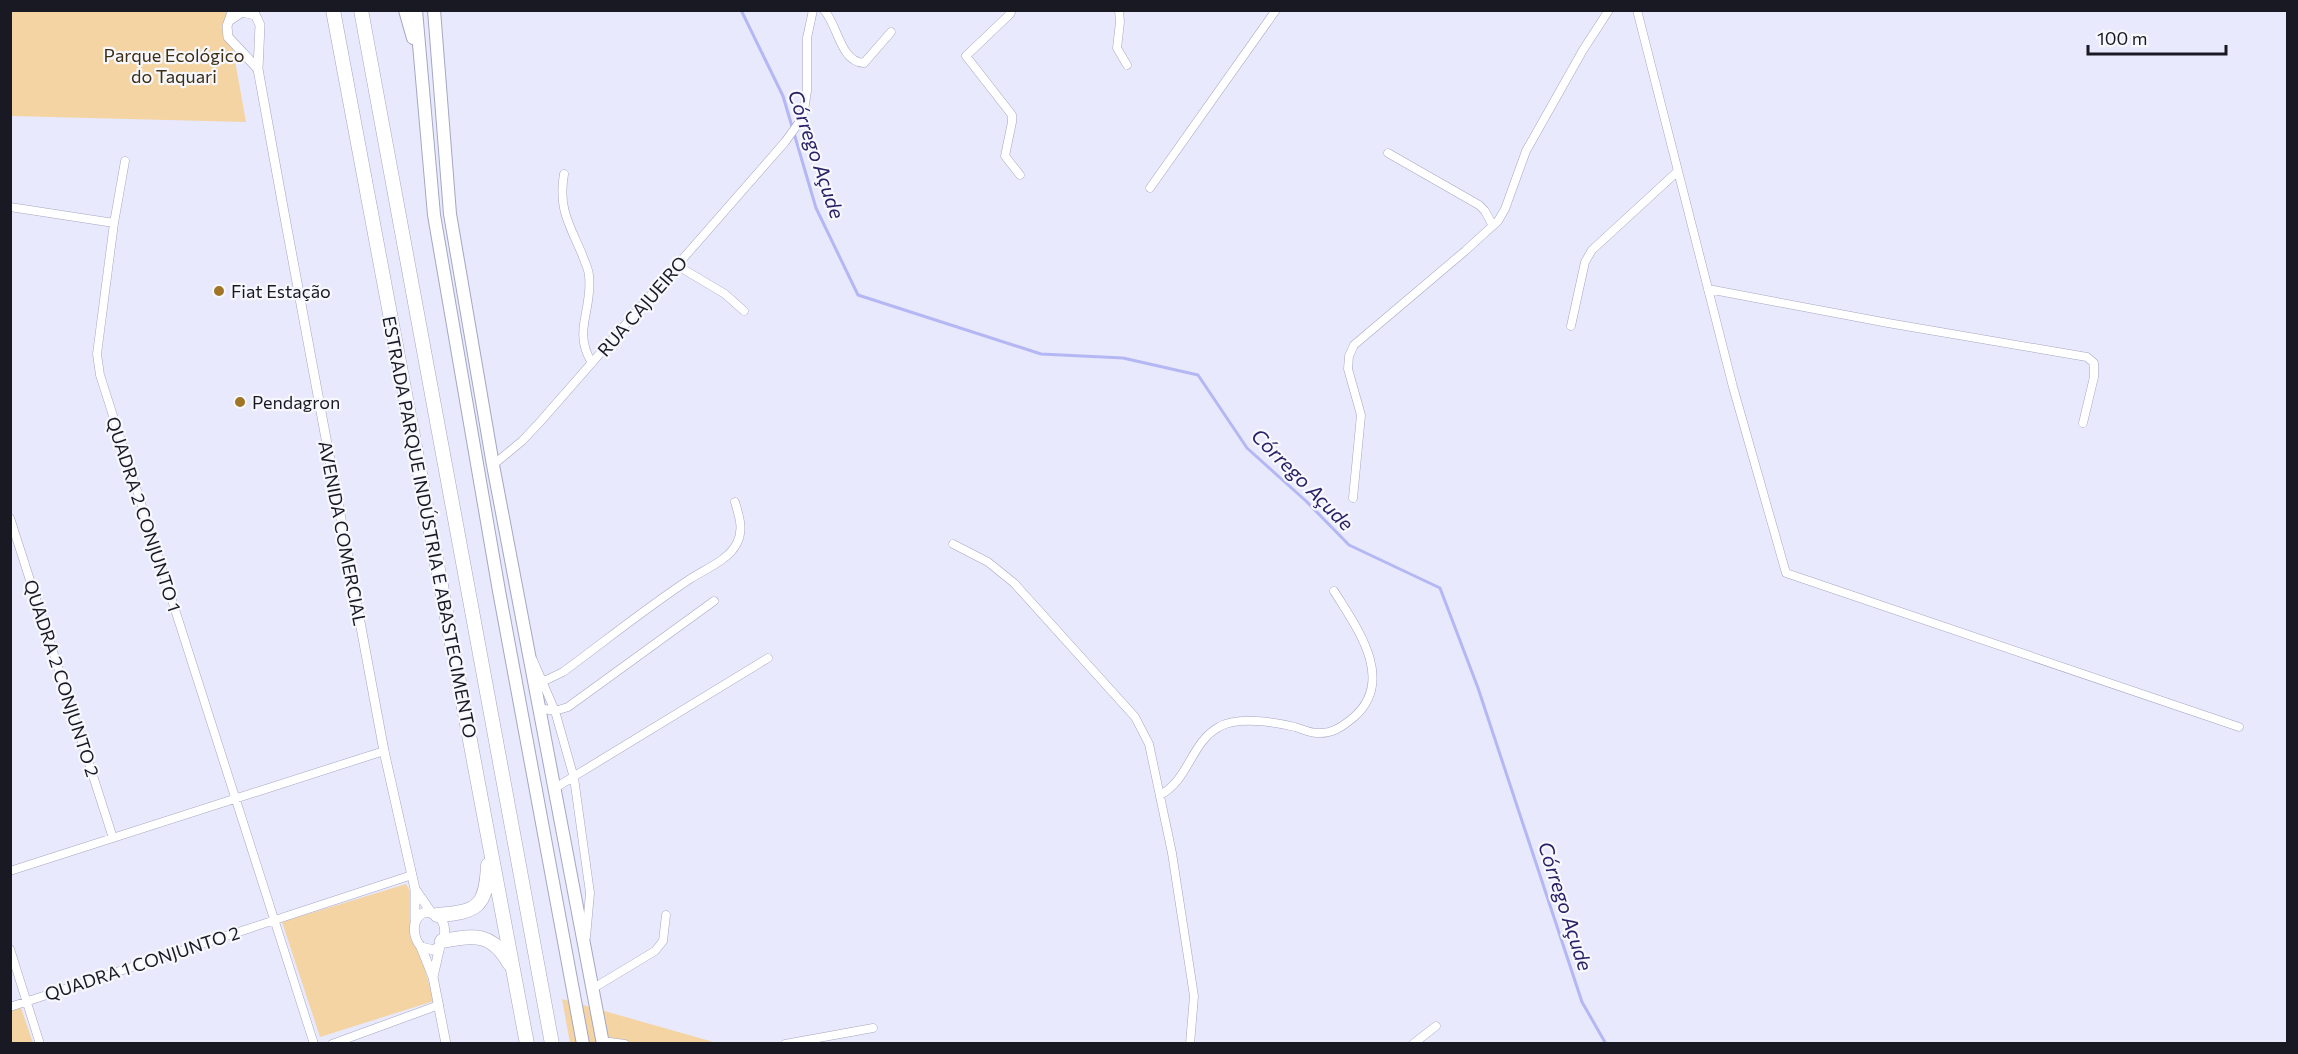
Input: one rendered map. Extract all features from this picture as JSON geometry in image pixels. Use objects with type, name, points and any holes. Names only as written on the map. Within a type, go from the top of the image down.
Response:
[{"type":"highway","name":"ESTRADA PARQUE INDÚSTRIA E ABASTECIMENTO","points":[[333,10],[527,1044]]},
{"type":"highway","name":"ESTRADA PARQUE INDÚSTRIA E ABASTECIMENTO","points":[[361,10],[552,1044]]},
{"type":"highway","points":[[434,914],[458,914],[483,900],[487,883],[489,842]]},
{"type":"highway","points":[[441,943],[469,935],[484,938],[501,948],[513,972]]},
{"type":"main road","points":[[405,10],[421,64]]},
{"type":"main road","points":[[416,10],[436,227],[499,591],[583,1044]]},
{"type":"main road","points":[[434,10],[450,214],[492,465],[528,648],[539,683],[539,708],[602,1042]]},
{"type":"street","points":[[233,10],[227,26],[228,37],[258,69]]},
{"type":"street","name":"RUA CAJUEIRO","points":[[492,465],[540,422],[785,142],[803,117],[807,91],[807,38],[813,10]]},
{"type":"street","points":[[824,10],[848,54],[859,63],[864,63],[871,58],[891,32]]},
{"type":"street","points":[[1012,10],[966,56],[1012,115],[1004,151],[1005,156],[1020,175]]},
{"type":"street","points":[[1119,10],[1117,48],[1127,65]]},
{"type":"street","points":[[1150,188],[1275,10]]},
{"type":"street","points":[[1353,498],[1361,415],[1348,369],[1349,356],[1354,345],[1493,226],[1505,209],[1526,151],[1583,50],[1609,10]]},
{"type":"street","points":[[1637,10],[1733,387],[1786,573],[2239,727]]},
{"type":"street","points":[[229,21],[242,12],[254,13]]},
{"type":"street","name":"AVENIDA COMERCIAL","points":[[254,13],[260,31],[258,69],[384,751],[415,889],[415,920]]},
{"type":"street","points":[[1388,153],[1479,205],[1493,226]]},
{"type":"street","name":"QUADRA 2 CONJUNTO 1","points":[[125,161],[114,223],[97,354],[100,375],[314,1044]]},
{"type":"street","points":[[1571,326],[1585,262],[1592,250],[1678,171]]},
{"type":"street","points":[[564,174],[562,202],[590,274],[590,298],[583,330],[584,350],[592,363]]},
{"type":"street","points":[[10,207],[114,223]]},
{"type":"street","points":[[678,266],[725,294],[744,311]]},
{"type":"street","points":[[1708,289],[2087,357],[2094,363],[2094,377],[2083,423]]},
{"type":"street","points":[[585,950],[590,893],[574,778],[555,711],[539,683],[563,672],[689,579],[725,556],[737,544],[741,534],[741,524],[735,502]]},
{"type":"street","name":"QUADRA 2 CONJUNTO 2","points":[[10,518],[113,838]]},
{"type":"street","points":[[953,544],[988,562],[1014,584],[1134,717],[1149,744],[1172,853],[1194,996],[1190,1044]]},
{"type":"street","points":[[1160,795],[1169,790],[1180,778],[1202,740],[1220,726],[1252,720],[1278,723],[1314,733],[1331,733],[1358,714],[1373,687],[1368,648],[1334,591]]},
{"type":"street","points":[[539,708],[555,711],[568,706],[714,601]]},
{"type":"street","points":[[555,788],[768,658]]},
{"type":"street","points":[[10,871],[384,751]]},
{"type":"street","name":"QUADRA 1 CONJUNTO 2","points":[[10,1007],[412,875]]},
{"type":"street","name":"AVENIDA COMERCIAL","points":[[415,889],[434,914]]},
{"type":"street","points":[[433,977],[445,932],[441,919],[434,914],[418,915],[415,920],[415,934],[433,977],[446,1044]]},
{"type":"street","points":[[592,989],[655,951],[663,941],[666,915]]},
{"type":"street","points":[[421,947],[434,950],[441,943]]},
{"type":"street","points":[[10,949],[40,1044]]},
{"type":"street","points":[[332,1044],[439,1005]]},
{"type":"street","points":[[1413,1044],[1436,1026]]},
{"type":"street","points":[[785,1044],[873,1028]]},
{"type":"street","points":[[602,1042],[626,1044]]},
{"type":"green space","name":"Parque Ecológico do Taquari","points":[[11,11],[226,11],[246,122],[11,116]]},
{"type":"green space","points":[[406,884],[411,893],[419,950],[434,1001],[320,1037],[282,922]]},
{"type":"green space","points":[[562,999],[717,1043],[570,1043]]},
{"type":"green space","points":[[21,1008],[33,1043],[11,1043],[11,1011]]},
{"type":"waterway","name":"Córrego Açude","points":[[741,10],[783,96],[816,208],[858,295],[1041,354],[1123,358],[1198,375],[1247,448],[1306,501],[1349,545],[1440,588],[1478,688],[1582,1002],[1606,1044]]},
{"type":"place","name":"Fiat Estação","points":[[219,291]]},
{"type":"place","name":"Pendagron","points":[[240,402]]}]
